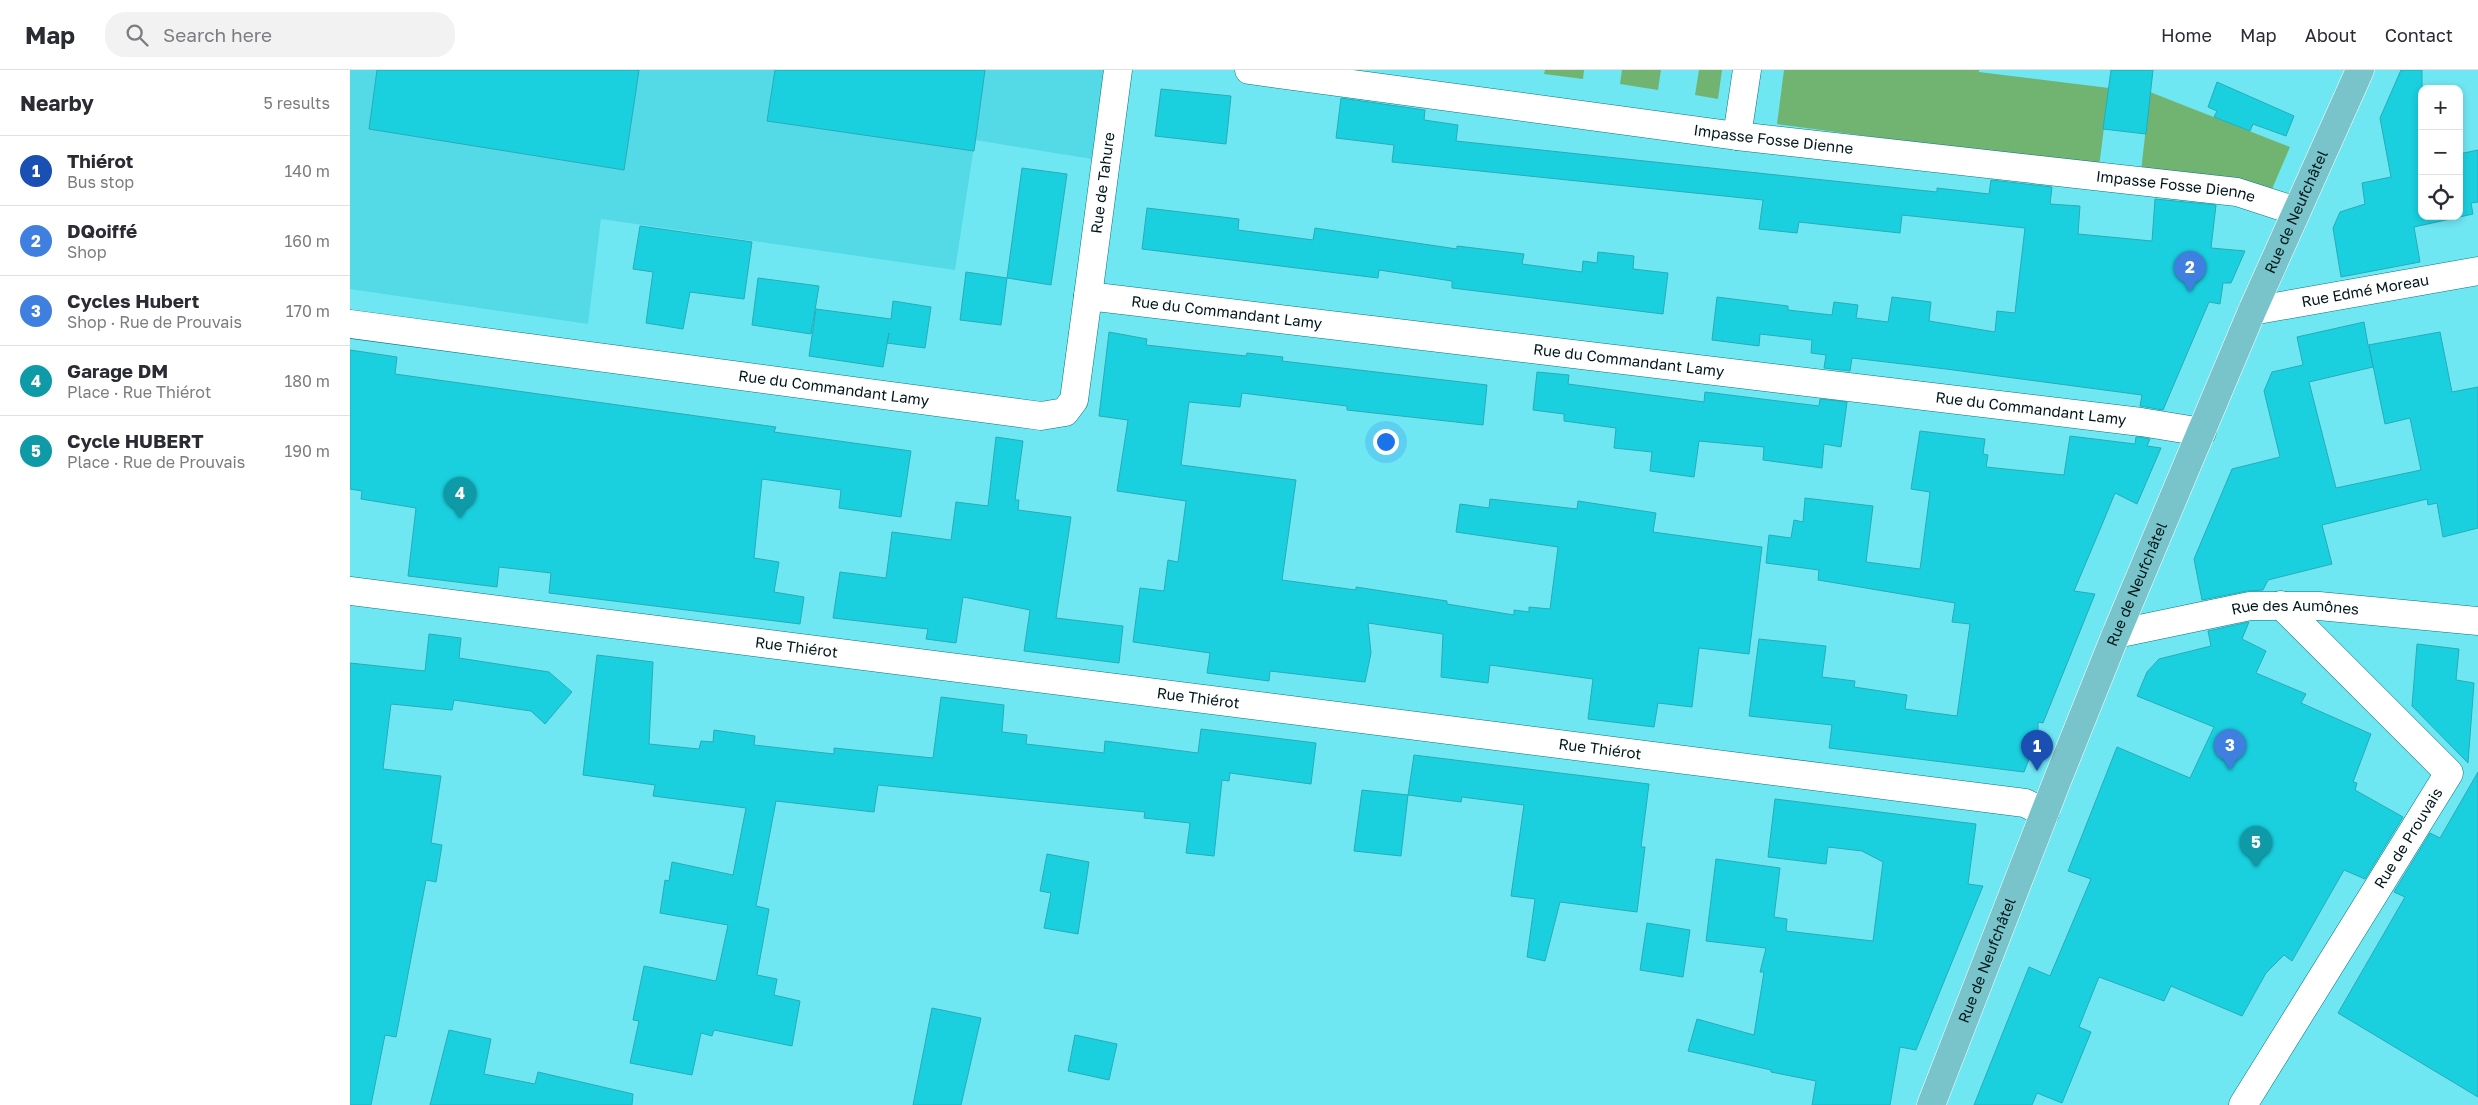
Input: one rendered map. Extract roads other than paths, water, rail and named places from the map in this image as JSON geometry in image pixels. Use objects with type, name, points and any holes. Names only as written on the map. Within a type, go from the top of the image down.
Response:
[{"type":"main road","name":"Rue de Neufchâtel","points":[[1931,1105],[2116,634],[2252,311],[2360,70]]},
{"type":"street","name":"Rue de Tahure","points":[[1088,296],[1118,70]]},
{"type":"street","name":"Impasse Fosse Dienne","points":[[1249,70],[1737,136],[2237,192],[2296,211]]},
{"type":"street","points":[[1737,136],[1747,70]]},
{"type":"street","name":"Rue Edmé Moreau","points":[[2252,311],[2478,271]]},
{"type":"street","name":"Rue du Commandant Lamy","points":[[350,324],[1040,416],[1065,412],[1074,400],[1088,296],[2141,422],[2202,432]]},
{"type":"street","name":"Rue Thiérot","points":[[350,591],[2025,803],[2045,813]]},
{"type":"street","name":"Rue des Aumônes","points":[[2116,634],[2250,606],[2319,606],[2478,621]]},
{"type":"street","name":"Rue de Prouvais","points":[[2243,1105],[2449,773],[2281,606]]},
{"type":"place","name":"DQoiffé","points":[[2190,292]]},
{"type":"place","name":"Garage DM","points":[[460,518]]},
{"type":"place","name":"Cycles Hubert","points":[[2230,770]]},
{"type":"place","name":"Thiérot","points":[[2037,771]]},
{"type":"place","name":"Cycle HUBERT","points":[[2256,867]]}]
